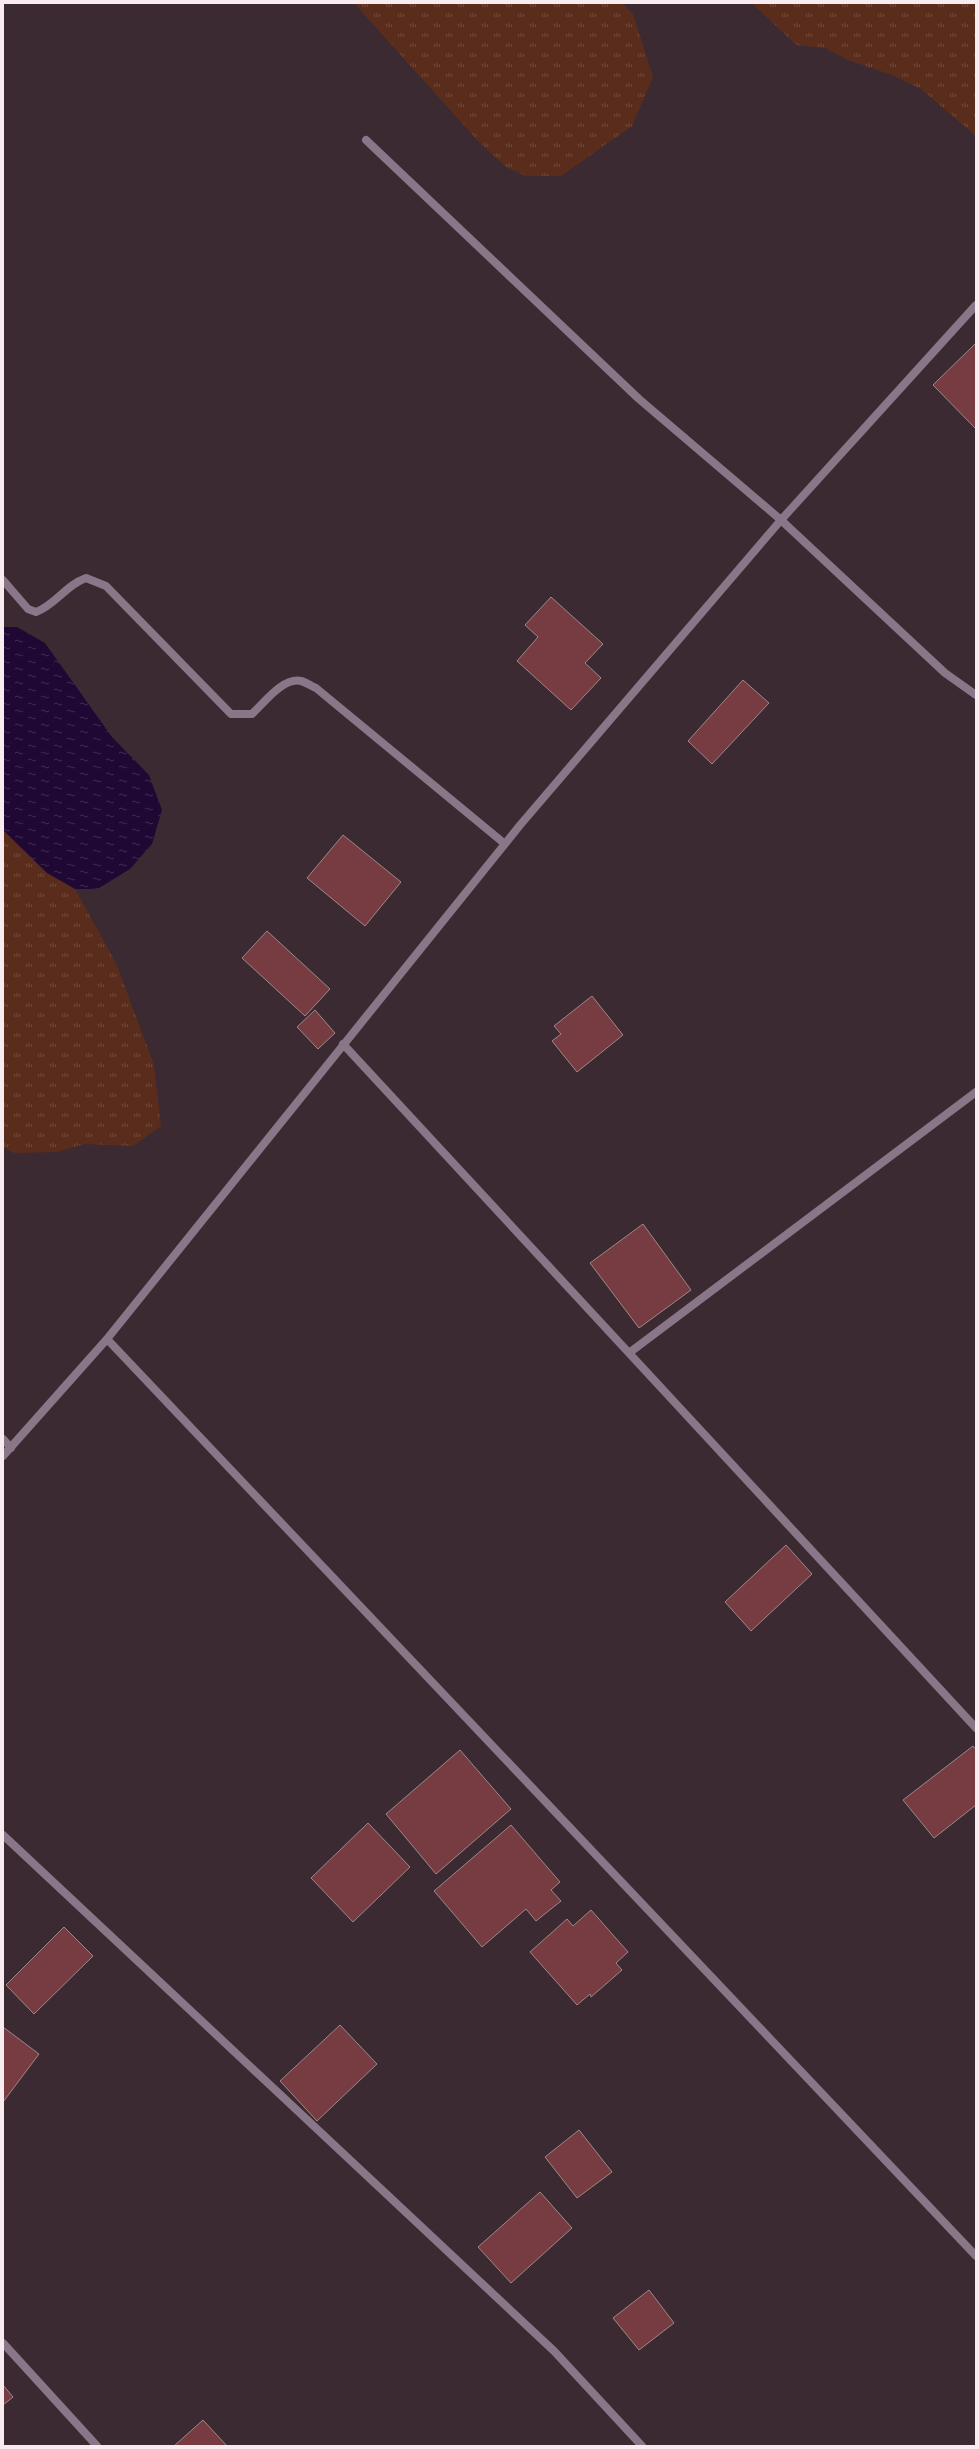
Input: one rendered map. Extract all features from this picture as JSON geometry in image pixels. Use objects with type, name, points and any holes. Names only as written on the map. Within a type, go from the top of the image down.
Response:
[{"type":"street","points":[[366,140],[639,399],[781,520],[945,673],[976,695]]},
{"type":"street","points":[[3,1456],[107,1339],[505,844],[781,520],[976,305]]},
{"type":"street","points":[[3,580],[28,609],[36,612],[52,602],[74,582],[86,578],[102,584],[231,714],[252,714],[282,687],[292,681],[301,681],[316,688],[505,844]]},
{"type":"street","points":[[344,1044],[629,1353],[973,1718],[976,1728]]},
{"type":"street","points":[[629,1353],[976,1092]]},
{"type":"street","points":[[107,1339],[976,2256]]},
{"type":"street","points":[[3,1439],[11,1448]]},
{"type":"street","points":[[3,1835],[554,2351],[642,2446]]},
{"type":"street","points":[[3,2343],[97,2446]]},
{"type":"green space","points":[[354,3],[622,3],[633,14],[653,77],[632,126],[561,176],[526,176],[506,167],[477,140]]},
{"type":"green space","points":[[752,3],[976,3],[976,136],[921,89],[892,75],[848,60],[825,48],[796,45]]},
{"type":"green space","points":[[3,771],[75,889],[116,963],[154,1065],[161,1126],[133,1146],[85,1144],[56,1152],[14,1153],[3,1147]]},
{"type":"water","points":[[3,627],[17,627],[45,643],[112,737],[149,775],[162,810],[152,844],[130,869],[99,888],[75,889],[47,873],[3,830]]},
{"type":"building","points":[[976,343],[976,429],[933,385]]},
{"type":"building","points":[[551,597],[603,644],[585,663],[601,678],[571,710],[517,661],[538,637],[525,625]]},
{"type":"building","points":[[743,680],[769,703],[712,764],[688,741]]},
{"type":"building","points":[[343,835],[401,882],[365,926],[307,878]]},
{"type":"building","points":[[267,931],[330,989],[305,1016],[242,958]]},
{"type":"building","points":[[592,996],[623,1035],[577,1072],[552,1041],[561,1034],[554,1026]]},
{"type":"building","points":[[315,1010],[335,1033],[318,1049],[297,1027]]},
{"type":"building","points":[[643,1224],[691,1290],[639,1328],[590,1263]]},
{"type":"building","points":[[786,1545],[812,1574],[751,1631],[725,1602]]},
{"type":"building","points":[[973,1746],[976,1750],[976,1805],[934,1838],[903,1800]]},
{"type":"building","points":[[460,1750],[511,1809],[436,1874],[386,1814]]},
{"type":"building","points":[[368,1823],[410,1867],[353,1922],[311,1878]]},
{"type":"building","points":[[511,1825],[560,1882],[551,1890],[561,1901],[536,1921],[526,1909],[482,1947],[434,1891]]},
{"type":"building","points":[[591,1910],[628,1952],[616,1963],[622,1970],[591,1997],[590,1994],[577,2005],[530,1952],[567,1919],[573,1926]]},
{"type":"building","points":[[64,1927],[93,1956],[34,2014],[6,1985]]},
{"type":"building","points":[[340,2025],[377,2064],[317,2121],[280,2081]]},
{"type":"building","points":[[3,2027],[39,2054],[3,2102]]},
{"type":"building","points":[[579,2130],[612,2172],[577,2198],[545,2157]]},
{"type":"building","points":[[540,2192],[572,2228],[511,2283],[478,2247]]},
{"type":"building","points":[[649,2290],[674,2323],[639,2350],[613,2318]]},
{"type":"building","points":[[3,2385],[13,2397],[3,2405]]},
{"type":"building","points":[[203,2420],[227,2446],[174,2446]]}]
